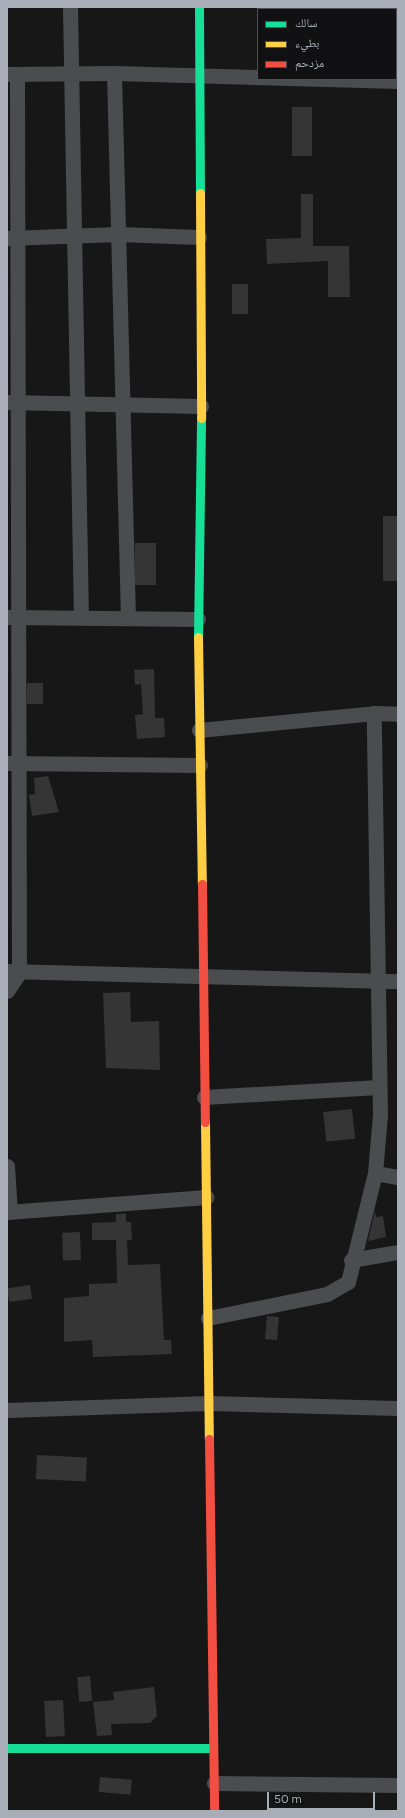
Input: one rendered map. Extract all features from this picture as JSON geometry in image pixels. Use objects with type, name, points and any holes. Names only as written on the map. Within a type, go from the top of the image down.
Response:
[{"type":"main road","points":[[199,7],[201,406],[198,619],[209,1403],[211,1748],[214,1783],[214,1811]]},
{"type":"main road","points":[[7,1748],[211,1748]]},
{"type":"street","points":[[70,7],[73,237],[82,617]]},
{"type":"street","points":[[114,73],[121,403],[128,618]]},
{"type":"street","points":[[7,991],[13,972],[14,763],[12,74],[114,73],[200,78],[257,79]]},
{"type":"street","points":[[325,80],[398,81]]},
{"type":"street","points":[[12,238],[73,237],[118,234],[199,237]]},
{"type":"street","points":[[13,402],[78,402],[201,406]]},
{"type":"street","points":[[13,617],[198,619]]},
{"type":"street","points":[[208,1318],[334,1291],[348,1282],[351,1260],[375,1173],[379,1087],[376,981],[374,713]]},
{"type":"street","points":[[199,730],[374,713],[398,714]]},
{"type":"street","points":[[14,763],[200,765]]},
{"type":"street","points":[[13,972],[203,978],[398,981]]},
{"type":"street","points":[[204,1098],[379,1087]]},
{"type":"street","points":[[7,1166],[9,1212],[206,1197]]},
{"type":"street","points":[[375,1173],[398,1177]]},
{"type":"street","points":[[351,1260],[398,1252]]},
{"type":"street","points":[[7,1410],[209,1403],[398,1408]]},
{"type":"street","points":[[214,1783],[398,1785]]},
{"type":"building","points":[[292,107],[312,107],[312,156],[292,156]]},
{"type":"building","points":[[301,194],[313,194],[313,246],[349,246],[350,297],[328,297],[328,261],[267,264],[266,239],[301,238]]},
{"type":"building","points":[[232,284],[248,284],[248,314],[232,314]]},
{"type":"building","points":[[383,516],[398,516],[398,581],[383,581]]},
{"type":"building","points":[[135,543],[156,543],[156,585],[135,585]]},
{"type":"building","points":[[154,669],[155,718],[164,718],[165,737],[137,739],[135,715],[143,714],[141,684],[135,685],[134,670]]},
{"type":"building","points":[[27,683],[43,683],[43,704],[27,704]]},
{"type":"building","points":[[48,776],[59,812],[32,816],[29,795],[35,794],[34,778]]},
{"type":"building","points":[[130,992],[131,1022],[159,1021],[160,1070],[106,1068],[103,993]]},
{"type":"building","points":[[352,1109],[355,1139],[326,1142],[323,1112]]},
{"type":"building","points":[[375,1210],[376,1217],[383,1216],[386,1237],[368,1241]]},
{"type":"building","points":[[116,1214],[126,1214],[126,1222],[131,1222],[132,1240],[127,1240],[128,1265],[160,1264],[164,1340],[171,1340],[172,1354],[93,1357],[92,1340],[64,1342],[64,1298],[89,1296],[89,1284],[117,1283],[116,1240],[92,1240],[92,1223],[116,1222]]},
{"type":"building","points":[[80,1232],[81,1260],[63,1261],[62,1233]]},
{"type":"building","points":[[30,1285],[32,1299],[9,1302],[7,1288]]},
{"type":"building","points":[[267,1316],[279,1317],[277,1340],[265,1339]]},
{"type":"building","points":[[37,1455],[87,1458],[86,1482],[36,1479]]},
{"type":"building","points":[[90,1676],[92,1701],[79,1702],[77,1677]]},
{"type":"building","points":[[154,1687],[157,1716],[150,1723],[111,1724],[112,1735],[97,1736],[93,1702],[114,1700],[113,1692]]},
{"type":"building","points":[[63,1700],[65,1736],[46,1737],[44,1701]]},
{"type":"building","points":[[100,1777],[132,1780],[131,1795],[99,1792]]},
{"type":"traffic: fast","points":[[199,7],[200,193]]},
{"type":"traffic: fast","points":[[198,637],[201,418]]},
{"type":"traffic: fast","points":[[7,1748],[211,1748]]},
{"type":"traffic: slow","points":[[200,193],[201,418]]},
{"type":"traffic: slow","points":[[198,637],[202,884]]},
{"type":"traffic: slow","points":[[205,1122],[209,1439]]},
{"type":"traffic: jam","points":[[202,884],[205,1122]]},
{"type":"traffic: jam","points":[[209,1439],[214,1811]]}]
